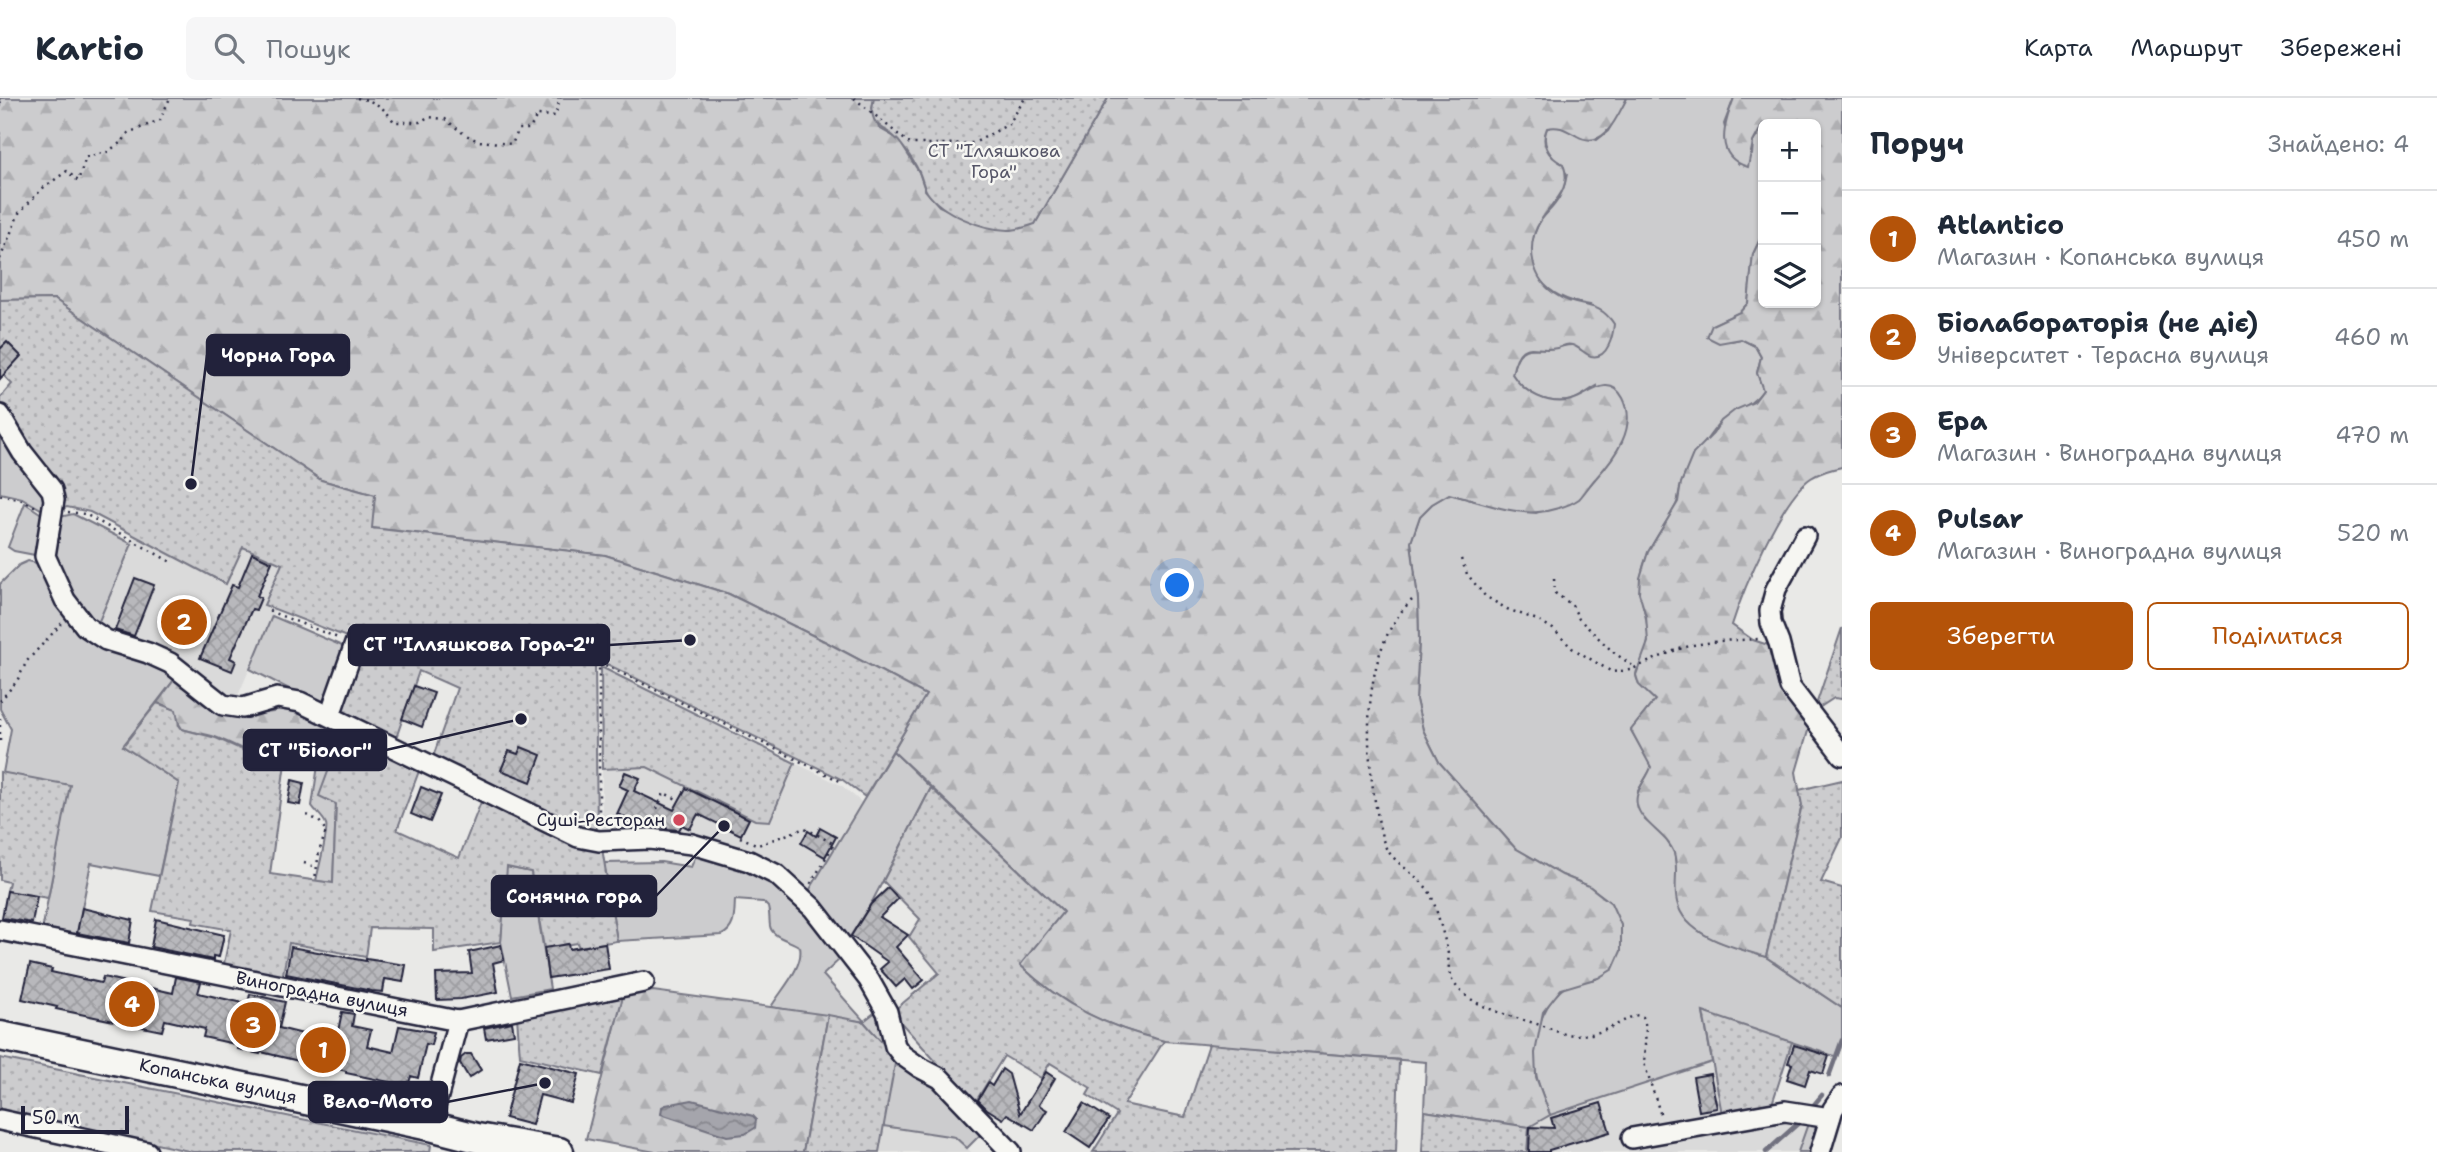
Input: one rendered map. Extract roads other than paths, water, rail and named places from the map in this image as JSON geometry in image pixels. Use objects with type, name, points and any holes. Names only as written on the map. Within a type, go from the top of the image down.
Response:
[{"type":"highway","name":"Копанська вулиця","points":[[0,1036],[430,1126],[476,1145],[559,1152]]},
{"type":"street","points":[[0,415],[22,452],[52,490],[54,500],[45,556],[58,587],[72,611],[85,625],[106,640],[170,663],[223,705],[243,708],[266,700],[288,698],[330,715],[578,837],[599,841],[632,838],[692,844],[749,860],[777,875],[813,908],[869,980],[887,1012],[895,1046],[902,1055],[940,1078],[1011,1152]]},
{"type":"street","points":[[1805,536],[1772,599],[1770,623],[1779,643],[1790,687],[1842,755]]},
{"type":"street","points":[[330,715],[356,641]]},
{"type":"street","name":"Виноградна вулиця","points":[[0,930],[458,1021],[644,982]]},
{"type":"street","points":[[430,1126],[458,1021]]},
{"type":"street","points":[[1820,1152],[1830,1118],[1842,1096]]},
{"type":"street","points":[[1632,1138],[1785,1111],[1830,1118]]},
{"type":"street","points":[[0,1120],[147,1152]]},
{"type":"water","points":[[692,1100],[753,1116],[756,1119],[755,1128],[745,1134],[727,1136],[661,1114],[662,1107],[666,1105]]},
{"type":"waterway","points":[[1829,1076],[1842,1040]]},
{"type":"waterway","points":[[1812,1107],[1822,1095]]},
{"type":"waterway","points":[[1766,1152],[1803,1119]]},
{"type":"place","name":"Чорна Гора","points":[[191,484]]},
{"type":"place","name":"Біолабораторія (не діє)","points":[[184,622]]},
{"type":"place","name":"СТ \"Ілляшкова Гора-2\"","points":[[690,640]]},
{"type":"place","name":"СТ \"Біолог\"","points":[[521,719]]},
{"type":"place","name":"Суші-Ресторан","points":[[679,820]]},
{"type":"place","name":"Сонячна гора","points":[[724,826]]},
{"type":"place","name":"Pulsar","points":[[132,1004]]},
{"type":"place","name":"Ера","points":[[253,1025]]},
{"type":"place","name":"Atlantico","points":[[323,1050]]},
{"type":"place","name":"Вело-Мото","points":[[545,1083]]},
{"type":"park label","name":"СТ \"Ілляшкова Гора\"","points":[[994,161]]}]
